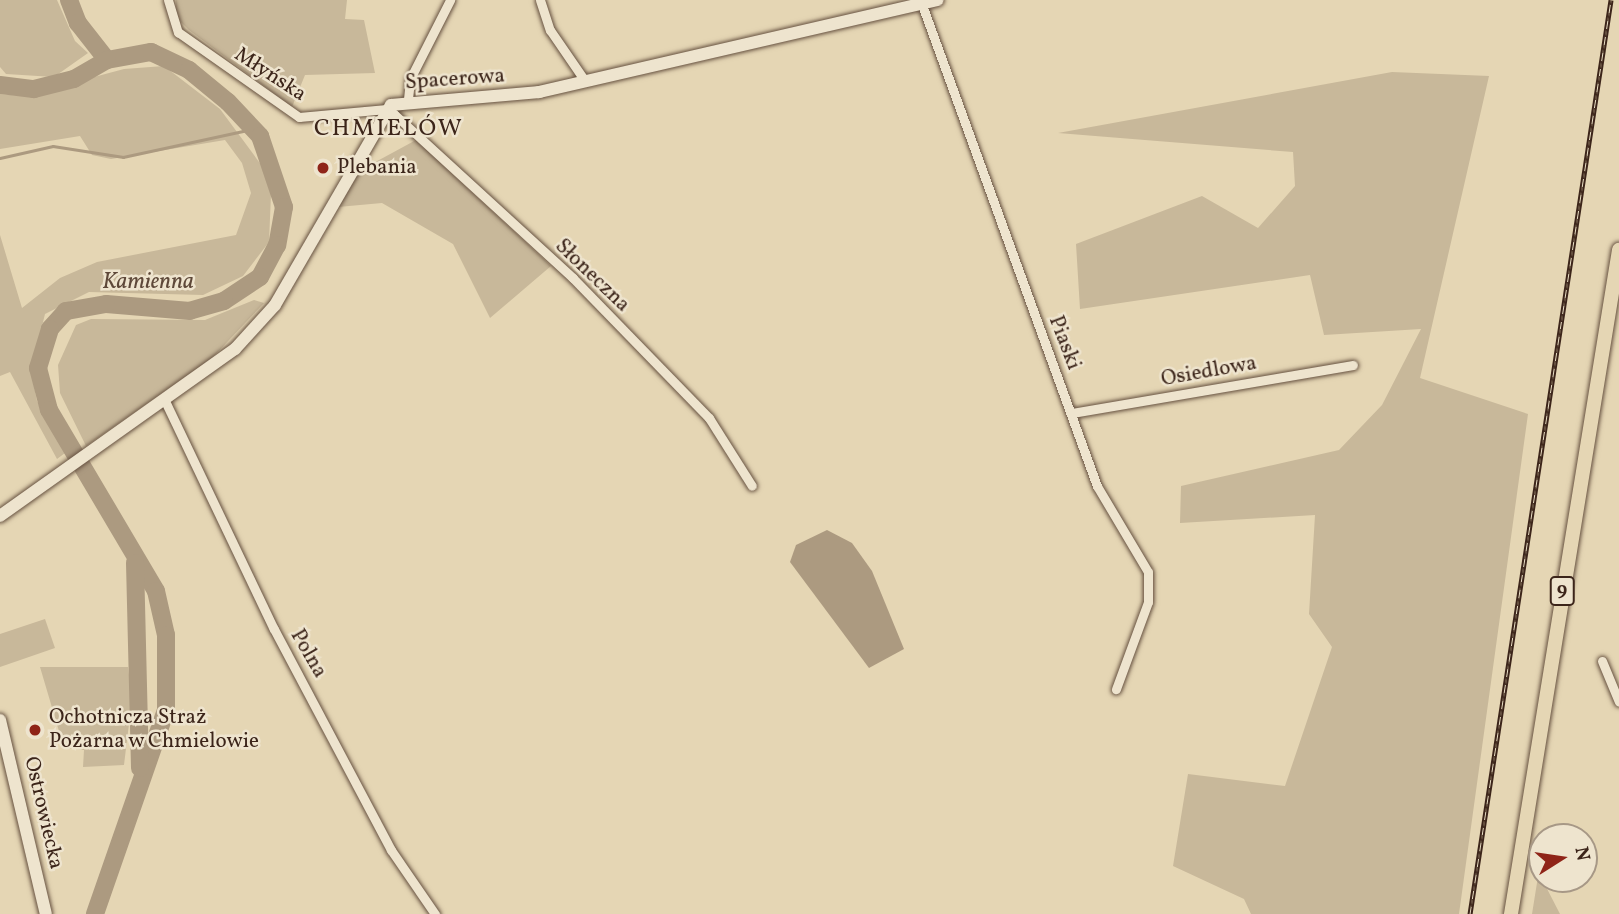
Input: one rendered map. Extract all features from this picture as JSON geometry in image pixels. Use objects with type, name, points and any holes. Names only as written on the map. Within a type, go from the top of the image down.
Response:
[{"type":"main road","name":"9","points":[[1511,914],[1619,250]]},
{"type":"street","name":"Młyńska","points":[[168,0],[178,32],[299,117],[387,109]]},
{"type":"street","points":[[408,99],[410,79],[450,0]]},
{"type":"street","points":[[540,0],[550,30],[585,81]]},
{"type":"street","name":"Spacerowa","points":[[0,516],[166,403],[234,349],[275,305],[387,109],[408,99],[482,99],[585,81],[938,0]]},
{"type":"street","name":"Piaski","points":[[921,2],[1097,485],[1151,585],[1116,689]]},
{"type":"street","name":"Słoneczna","points":[[387,109],[573,278],[709,418],[752,486]]},
{"type":"street","name":"Osiedlowa","points":[[1072,413],[1353,365]]},
{"type":"street","name":"Polna","points":[[166,403],[274,629],[391,850],[435,914]]},
{"type":"street","points":[[1602,662],[1619,702]]},
{"type":"street","name":"Ostrowiecka","points":[[0,720],[46,914]]},
{"type":"shaded area","points":[[0,0],[57,0],[75,41],[88,53],[54,77],[6,74],[0,67]]},
{"type":"shaded area","points":[[176,0],[347,0],[345,19],[364,20],[375,73],[305,75],[292,107],[189,30],[176,17]]},
{"type":"shaded area","points":[[164,66],[220,109],[262,166],[271,194],[269,242],[243,276],[203,295],[89,292],[45,314],[31,371],[37,401],[65,453],[57,459],[10,372],[0,376],[0,235],[22,308],[60,278],[97,262],[236,235],[251,193],[242,163],[225,140],[111,159],[92,155],[80,136],[0,149],[0,94],[23,96],[124,69]]},
{"type":"shaded area","points":[[1392,72],[1489,76],[1420,378],[1528,414],[1459,914],[1251,914],[1244,899],[1173,866],[1188,774],[1285,786],[1332,647],[1309,614],[1315,515],[1180,523],[1181,486],[1339,450],[1382,405],[1421,329],[1324,335],[1310,275],[1080,309],[1076,244],[1202,196],[1258,228],[1295,186],[1293,152],[1058,133]]},
{"type":"shaded area","points":[[416,140],[551,266],[490,318],[453,244],[382,203],[338,207],[357,172]]},
{"type":"shaded area","points":[[254,300],[264,303],[212,358],[86,446],[60,393],[58,365],[76,325],[91,319],[205,320]]},
{"type":"shaded area","points":[[827,530],[852,543],[872,571],[904,649],[869,668],[790,562],[796,545]]},
{"type":"shaded area","points":[[45,619],[55,648],[0,667],[0,634]]},
{"type":"shaded area","points":[[40,667],[128,667],[132,699],[124,765],[83,767],[84,750],[64,748]]},
{"type":"shaded area","points":[[1535,893],[1549,893],[1560,914],[1532,914]]},
{"type":"waterway","name":"Kamienna","points":[[69,0],[78,23],[107,60],[151,52],[189,70],[228,102],[260,136],[284,207],[277,245],[260,277],[224,301],[190,311],[106,304],[66,311],[50,329],[38,368],[49,410],[156,591],[166,635],[166,710],[95,914]]},
{"type":"waterway","name":"Kamienna","points":[[0,85],[34,89],[74,79],[107,60]]},
{"type":"waterway","points":[[0,158],[53,146],[123,157],[253,129]]},
{"type":"waterway","name":"Kamienna","points":[[135,563],[140,768]]},
{"type":"railway","points":[[1470,914],[1611,0]]},
{"type":"place","name":"Plebania","points":[[323,168]]},
{"type":"place","name":"Ochotnicza Straż Pożarna w Chmielowie","points":[[35,730]]},
{"type":"district","name":"CHMIELÓW","points":[[389,130]]}]
